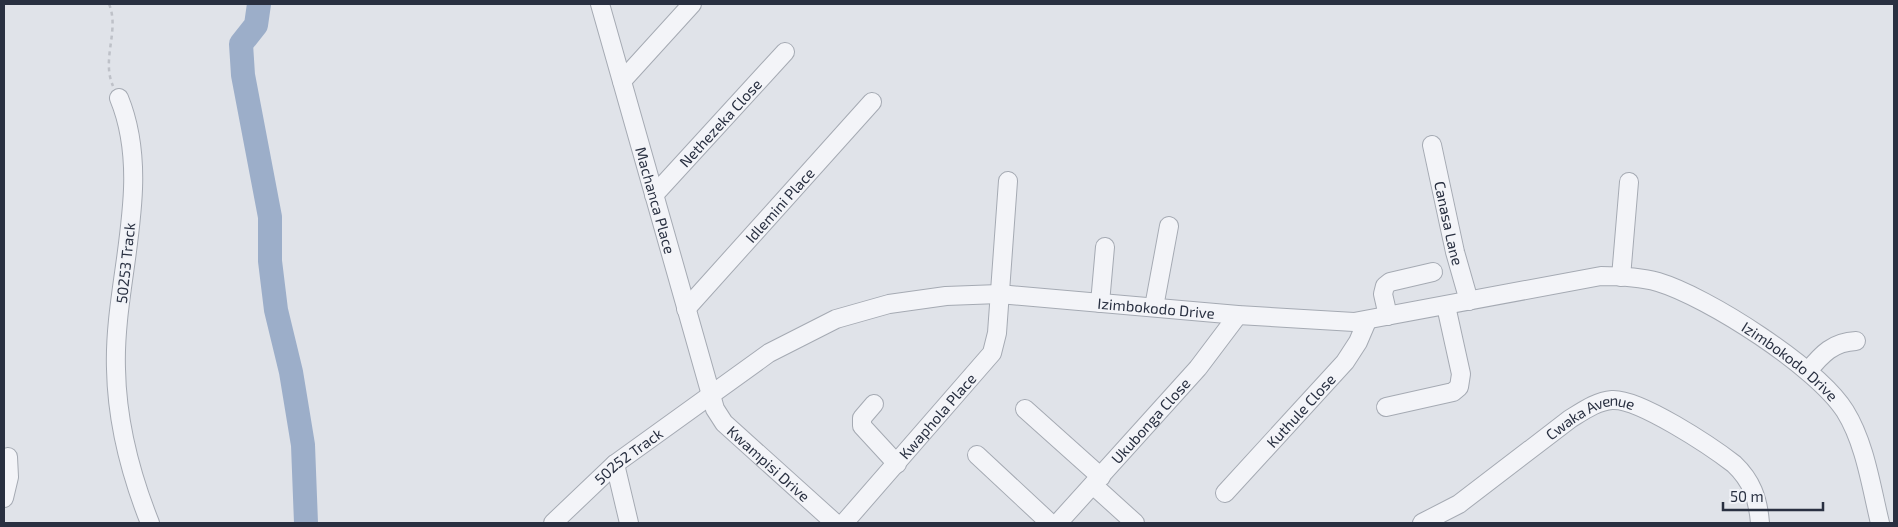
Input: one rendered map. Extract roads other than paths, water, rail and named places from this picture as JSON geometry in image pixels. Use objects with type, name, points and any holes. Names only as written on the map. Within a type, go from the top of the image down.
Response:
[{"type":"street","name":"Machanca Place","points":[[600,4],[711,396]]},
{"type":"street","points":[[622,81],[692,4]]},
{"type":"street","name":"Nethezeka Close","points":[[654,195],[785,52]]},
{"type":"street","name":"50253 Track","points":[[119,98],[128,122],[132,172],[130,225],[116,369],[123,442],[131,474],[150,523]]},
{"type":"street","name":"Idlemini Place","points":[[686,309],[872,102]]},
{"type":"street","name":"Canasa Lane","points":[[1432,145],[1455,252],[1468,301]]},
{"type":"street","name":"Kwaphola Place","points":[[844,523],[992,353],[997,334],[998,294],[1008,181]]},
{"type":"street","points":[[1621,276],[1629,182]]},
{"type":"street","points":[[1154,307],[1169,226]]},
{"type":"street","points":[[1100,303],[1105,247]]},
{"type":"street","points":[[1388,316],[1383,294],[1387,284],[1433,272]]},
{"type":"street","name":"Izimbokodo Drive","points":[[711,396],[769,353],[836,320],[915,299],[998,294],[1238,315],[1327,321],[1367,320],[1583,278],[1621,276],[1657,282],[1678,290],[1754,334],[1808,371],[1829,390],[1840,404],[1855,432],[1866,465],[1880,523]]},
{"type":"street","points":[[1386,407],[1453,392],[1459,388],[1461,374],[1446,306]]},
{"type":"street","name":"Ukubonga Close","points":[[1058,523],[1198,368],[1238,315]]},
{"type":"street","name":"Kuthule Close","points":[[1225,493],[1344,362],[1358,342],[1367,320]]},
{"type":"street","points":[[1808,371],[1833,346],[1839,343],[1856,341]]},
{"type":"street","name":"50252 Track","points":[[552,523],[615,464],[711,396]]},
{"type":"street","name":"Kwampisi Drive","points":[[711,396],[715,409],[724,423],[835,523]]},
{"type":"street","name":"Cwaka Avenue","points":[[1422,523],[1459,504],[1570,419],[1587,408],[1611,400],[1623,401],[1645,409],[1734,464],[1753,488],[1760,523]]},
{"type":"street","points":[[874,404],[862,418],[862,426],[897,464]]},
{"type":"street","points":[[1025,408],[1097,481],[1135,523]]},
{"type":"street","points":[[977,455],[1050,523]]},
{"type":"street","points":[[4,498],[9,477],[8,457]]},
{"type":"street","points":[[615,464],[629,523]]},
{"type":"waterway","points":[[259,4],[256,25],[241,44],[243,75],[270,217],[270,261],[276,310],[291,372],[303,445],[306,523]]}]
